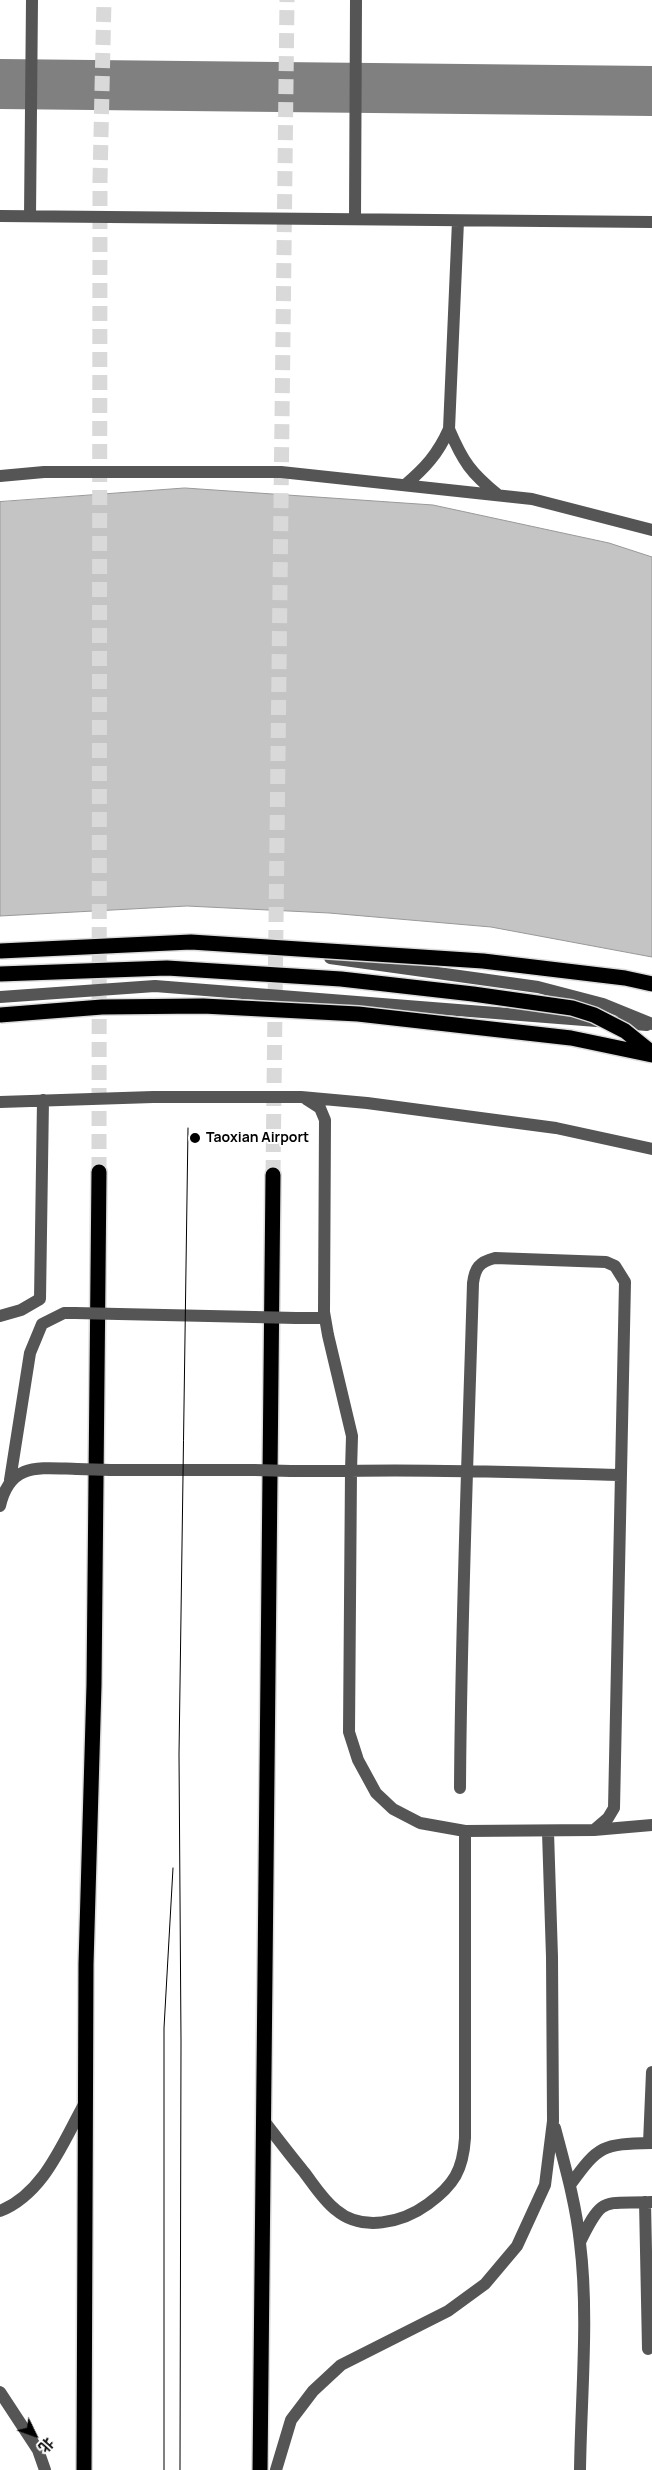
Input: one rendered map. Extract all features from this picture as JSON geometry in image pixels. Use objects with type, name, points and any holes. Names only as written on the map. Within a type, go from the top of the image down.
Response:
[{"type":"highway","points":[[0,951],[191,942],[483,961],[625,978],[652,984]]},
{"type":"highway","points":[[0,974],[177,969],[341,979],[473,994],[572,1008],[594,1014],[626,1031],[652,1054]]},
{"type":"highway","points":[[0,1015],[120,1006],[203,1006],[358,1014],[571,1038],[652,1054]]},
{"type":"highway","points":[[84,2470],[86,1964],[94,1646],[99,1172]]},
{"type":"highway","points":[[260,2470],[274,1175]]},
{"type":"street","points":[[30,216],[32,0]]},
{"type":"street","points":[[355,219],[356,0]]},
{"type":"street","points":[[0,216],[652,222]]},
{"type":"street","points":[[404,485],[428,465],[441,448],[449,430],[458,221]]},
{"type":"street","points":[[449,430],[461,458],[477,477],[498,495]]},
{"type":"street","points":[[0,476],[44,472],[281,472],[532,499],[652,530]]},
{"type":"street","points":[[0,945],[141,939],[360,961],[538,987],[603,1004],[652,1025]]},
{"type":"street","points":[[0,997],[155,986],[652,1025]]},
{"type":"street","points":[[0,1102],[153,1097],[301,1098],[367,1103],[556,1128],[652,1149]]},
{"type":"street","points":[[301,1098],[320,1108],[325,1120],[325,1318],[352,1436],[349,1732],[358,1760],[376,1793],[393,1810],[420,1823],[465,1832],[548,1832],[652,1825]]},
{"type":"street","points":[[0,1316],[21,1310],[40,1299],[43,1100]]},
{"type":"street","points":[[460,1788],[467,1472],[475,1270],[483,1261],[495,1258],[606,1262],[615,1266],[621,1272],[625,1282],[614,1808],[608,1818],[594,1830]]},
{"type":"street","points":[[0,1506],[10,1480],[30,1353],[42,1324],[64,1313],[325,1318]]},
{"type":"street","points":[[10,1480],[26,1470],[76,1469],[621,1475]]},
{"type":"street","points":[[264,2121],[324,2199],[336,2210],[358,2221],[383,2223],[411,2214],[438,2197],[456,2176],[462,2166],[465,2138],[465,1832]]},
{"type":"street","points":[[276,2470],[291,2420],[313,2391],[340,2365],[448,2311],[485,2284],[517,2246],[545,2185],[553,2121],[552,1957],[548,1832]]},
{"type":"street","points":[[570,2185],[589,2158],[598,2150],[626,2143],[651,2143],[652,2072]]},
{"type":"street","points":[[0,2211],[22,2200],[44,2176],[86,2101]]},
{"type":"street","points":[[553,2121],[570,2185],[580,2242],[584,2293],[580,2470]]},
{"type":"street","points":[[580,2242],[594,2214],[602,2206],[611,2203],[648,2202],[648,2349]]},
{"type":"street","points":[[0,2392],[38,2450],[45,2470]]},
{"type":"building","points":[[185,488],[433,505],[609,543],[652,557],[652,957],[491,927],[329,913],[187,906],[0,916],[0,502]]},
{"type":"taxiway","points":[[0,84],[652,91]]},
{"type":"tunnel","points":[[99,1172],[100,180],[104,0]]},
{"type":"tunnel","points":[[273,1175],[287,0]]},
{"type":"tram line","points":[[180,2470],[181,2041],[179,1754],[188,1128]]},
{"type":"tram line","points":[[164,2470],[164,2028],[173,1868]]},
{"type":"place","name":"Taoxian Airport","points":[[195,1138]]}]
